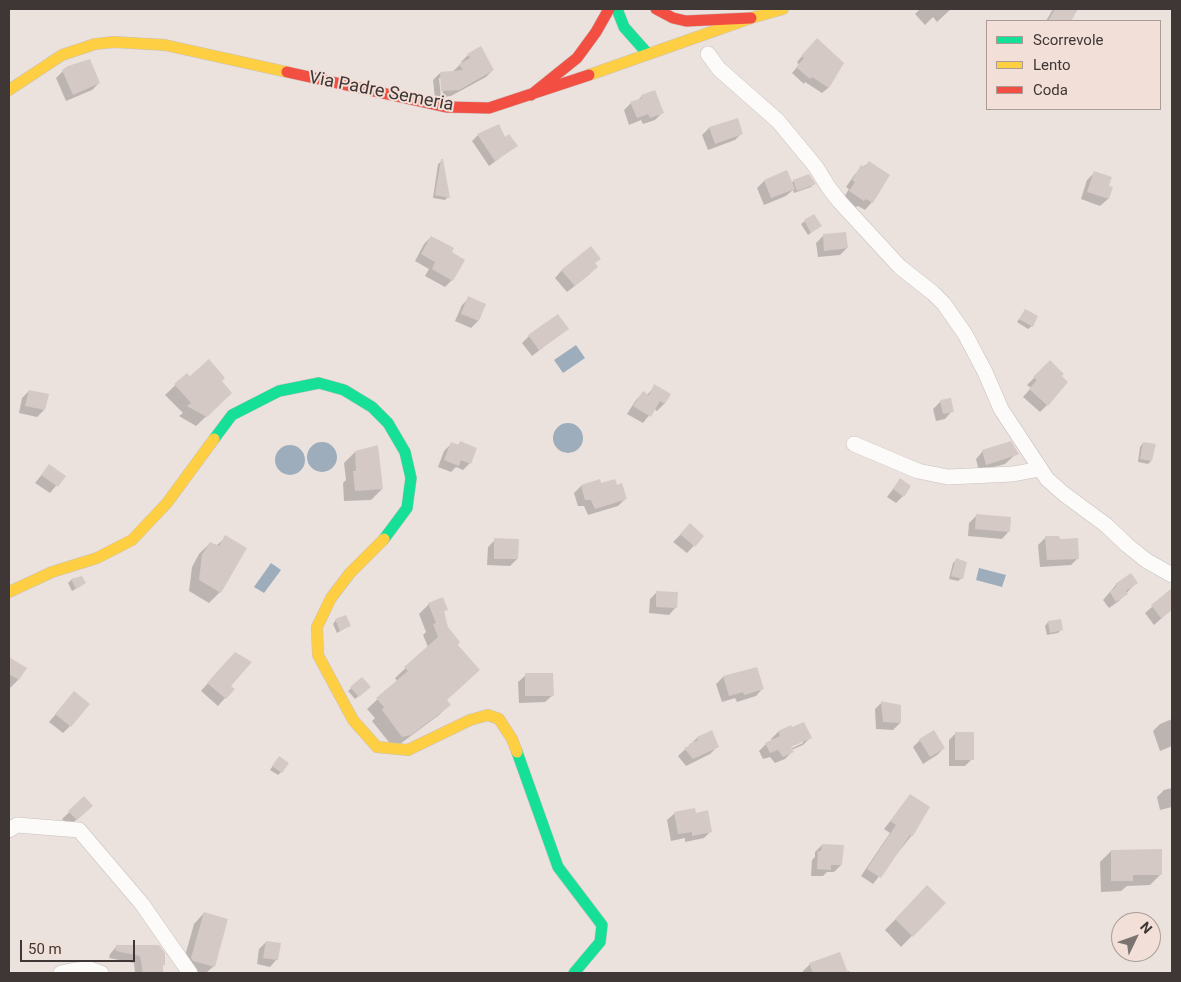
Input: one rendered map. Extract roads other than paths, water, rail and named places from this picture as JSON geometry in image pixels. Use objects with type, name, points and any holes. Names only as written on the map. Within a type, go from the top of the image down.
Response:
[{"type":"main road","points":[[530,95],[577,58],[596,32],[609,9]]},
{"type":"main road","points":[[617,9],[624,27],[647,53]]},
{"type":"main road","points":[[648,9],[650,21]]},
{"type":"main road","points":[[656,9],[673,18],[686,21],[750,18]]},
{"type":"main road","name":"Via Padre Semeria","points":[[9,90],[62,55],[95,44],[121,42],[165,44],[446,107],[489,108],[750,18],[783,9]]},
{"type":"main road","points":[[647,53],[650,35]]},
{"type":"main road","points":[[9,592],[52,572],[97,558],[132,540],[167,502],[232,415],[279,391],[319,383],[344,390],[372,407],[388,423],[405,452],[411,478],[407,508],[384,539],[350,573],[330,598],[317,627],[318,655],[353,720],[378,747],[408,750],[470,720],[488,715],[499,719],[512,739],[558,867],[602,925],[600,942],[574,973]]},
{"type":"street","points":[[708,54],[719,69],[778,121],[816,167],[828,188],[900,267],[944,304],[965,334],[1002,409],[1047,479],[1106,525],[1147,561],[1172,575]]},
{"type":"street","points":[[854,444],[918,472],[948,478],[1012,474],[1040,469]]},
{"type":"street","points":[[9,830],[17,825],[79,830],[142,904],[190,973]]},
{"type":"street","points":[[61,973],[90,969],[101,973]]},
{"type":"water","points":[[576,345],[585,358],[563,373],[554,360]]},
{"type":"water","points":[[568,423],[578,428],[583,438],[578,448],[568,453],[558,448],[553,438],[558,428]]},
{"type":"water","points":[[322,442],[332,447],[337,457],[332,467],[322,472],[312,467],[307,457],[312,447]]},
{"type":"water","points":[[290,445],[300,450],[305,460],[300,470],[290,475],[280,470],[275,460],[280,450]]},
{"type":"water","points":[[271,563],[281,570],[264,593],[254,587]]},
{"type":"water","points":[[979,568],[1006,575],[1002,587],[976,580]]}]
